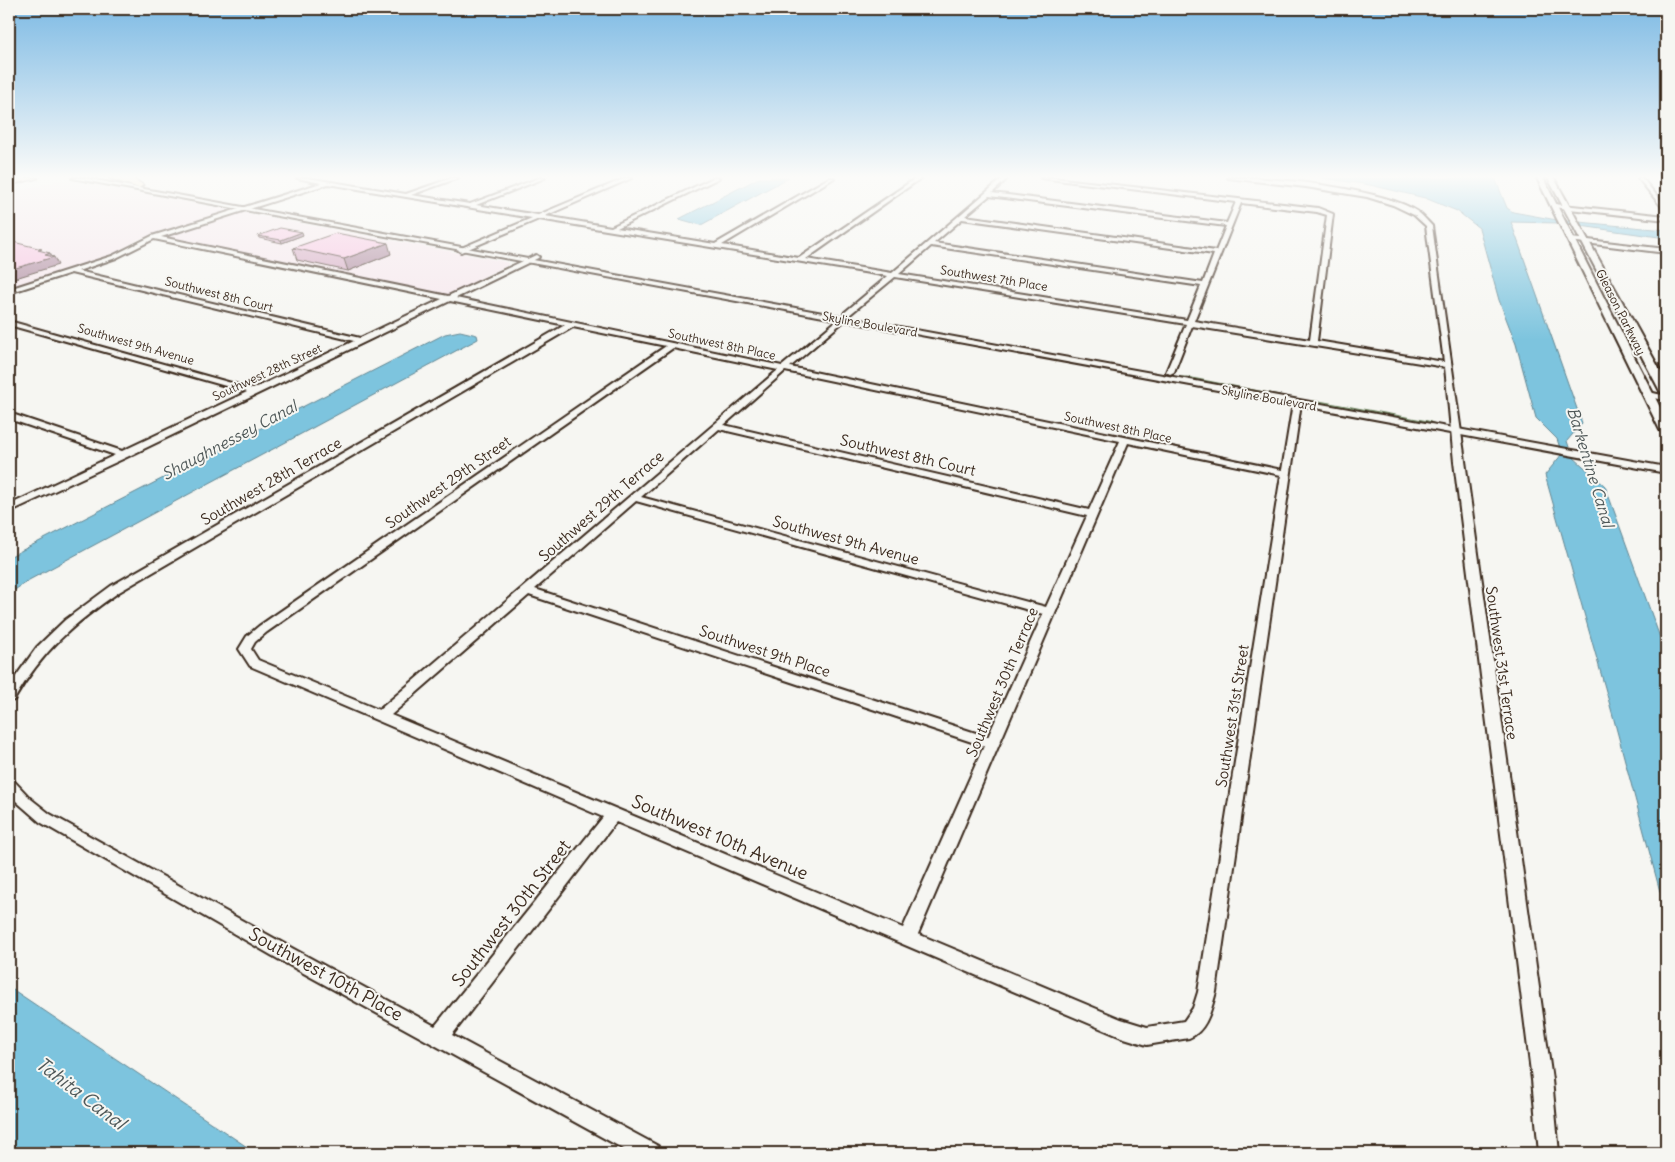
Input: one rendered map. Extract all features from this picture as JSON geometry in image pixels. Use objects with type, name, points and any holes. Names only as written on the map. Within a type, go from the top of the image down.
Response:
[{"type":"main road","name":"Gleason Parkway","points":[[1567,232],[1666,430]]},
{"type":"main road","name":"Gleason Parkway","points":[[1580,232],[1666,392]]},
{"type":"street","points":[[9,291],[114,257],[141,242],[169,232]]},
{"type":"street","name":"Skyline Boulevard","points":[[366,232],[844,316]]},
{"type":"street","name":"Skyline Boulevard","points":[[400,232],[1169,376],[1455,427],[1544,439],[1666,470]]},
{"type":"street","points":[[460,250],[502,232]]},
{"type":"street","name":"Southwest 7th Place","points":[[631,232],[1448,365]]},
{"type":"street","points":[[716,246],[739,232]]},
{"type":"street","points":[[801,259],[840,232]]},
{"type":"street","name":"Southwest 29th Terrace","points":[[381,716],[943,232]]},
{"type":"street","points":[[1072,232],[1218,252]]},
{"type":"street","points":[[1169,376],[1226,232]]},
{"type":"street","points":[[1313,343],[1328,232]]},
{"type":"street","name":"Southwest 31st Terrace","points":[[1430,232],[1542,1080],[1549,1153]]},
{"type":"street","name":"Southwest 8th Place","points":[[154,237],[1285,473]]},
{"type":"street","points":[[1571,240],[1666,251]]},
{"type":"street","points":[[929,244],[1205,285]]},
{"type":"street","name":"Southwest 28th Street","points":[[9,509],[536,257]]},
{"type":"street","name":"Southwest 8th Court","points":[[70,271],[362,341]]},
{"type":"street","name":"Southwest 9th Avenue","points":[[9,323],[255,392]]},
{"type":"street","name":"Southwest 28th Terrace","points":[[9,695],[29,664],[53,637],[85,610],[115,589],[572,324]]},
{"type":"street","name":"Southwest 29th Street","points":[[245,649],[251,639],[263,629],[672,345]]},
{"type":"street","points":[[1649,395],[1666,398]]},
{"type":"street","name":"Southwest 31st Street","points":[[1189,1029],[1201,1013],[1207,992],[1297,399]]},
{"type":"street","points":[[9,416],[124,454]]},
{"type":"street","name":"Southwest 8th Court","points":[[717,426],[1092,514]]},
{"type":"street","name":"Skyline Boulevard","points":[[1455,427],[1552,449],[1666,461]]},
{"type":"street","name":"Southwest 30th Terrace","points":[[908,937],[1125,440]]},
{"type":"street","name":"Southwest 9th Avenue","points":[[635,498],[1050,612]]},
{"type":"street","name":"Southwest 9th Place","points":[[527,590],[993,744]]},
{"type":"street","name":"Southwest 10th Avenue","points":[[245,649],[254,663],[1121,1028],[1147,1036],[1189,1029]]},
{"type":"street","name":"Southwest 10th Place","points":[[9,785],[24,802],[45,818],[284,953],[651,1153]]},
{"type":"street","name":"Southwest 30th Street","points":[[439,1036],[614,814]]},
{"type":"shaded area","points":[[9,232],[348,232],[508,263],[508,265],[479,279],[479,282],[457,293],[446,295],[155,234],[139,239],[101,261],[9,289]]},
{"type":"green space","points":[[1179,377],[1187,377],[1280,395],[1275,396]]},
{"type":"green space","points":[[1311,401],[1428,421],[1441,426],[1316,404]]},
{"type":"water","points":[[1480,232],[1515,232],[1582,423],[1567,441],[1572,456],[1605,486],[1666,654],[1666,914],[1613,716],[1545,475],[1562,454],[1557,439],[1536,418],[1516,344],[1499,300]]},
{"type":"water","points":[[1625,232],[1666,232],[1666,238]]},
{"type":"water","points":[[460,331],[477,335],[478,339],[29,580],[9,594],[9,557],[445,334]]},
{"type":"water","name":"Tahita Canal","points":[[9,987],[256,1153],[9,1153]]},
{"type":"building","points":[[268,232],[301,232],[281,240],[258,236]]},
{"type":"building","points":[[336,233],[388,243],[344,259],[293,248]]},
{"type":"building","points":[[9,241],[42,249],[38,250],[50,253],[45,255],[54,257],[9,270]]},
{"type":"water label","name":"Shaughnessey Canal","points":[[229,440]]},
{"type":"water label","name":"Barkentine Canal","points":[[1591,467]]}]
